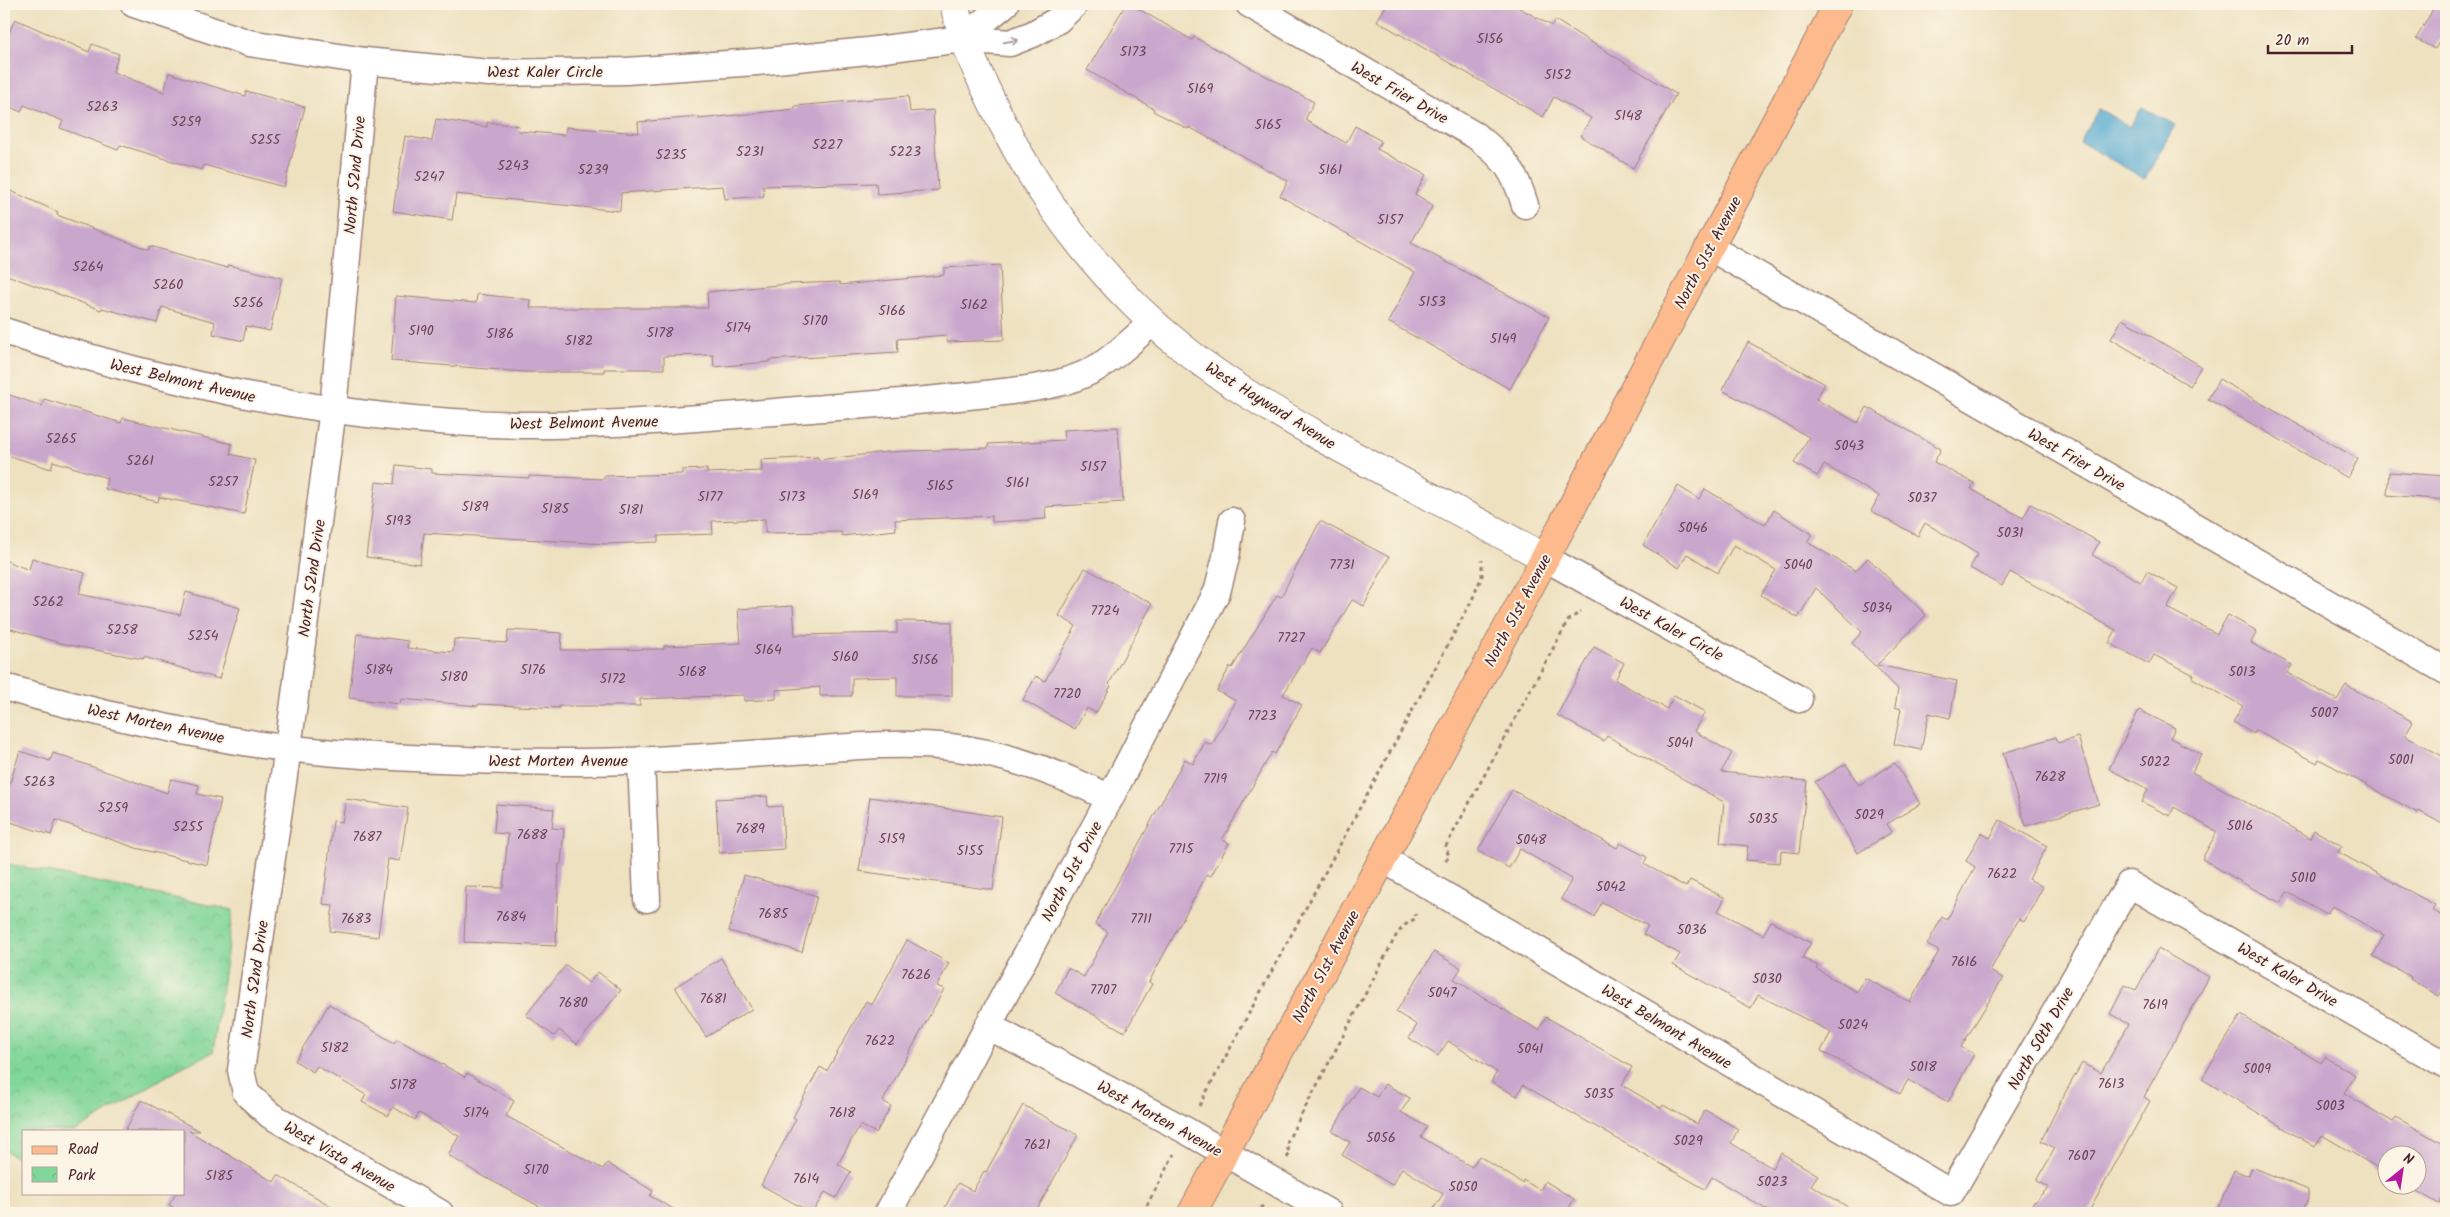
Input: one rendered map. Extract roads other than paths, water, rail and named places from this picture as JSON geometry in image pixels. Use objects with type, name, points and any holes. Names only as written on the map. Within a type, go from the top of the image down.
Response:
[{"type":"main road","name":"North 51st Avenue","points":[[1192,1213],[1545,558],[1838,4]]},
{"type":"street","name":"West Kaler Circle","points":[[134,4],[249,43],[365,61],[489,73],[626,71],[868,51],[962,38],[1010,43],[1033,34],[1058,20],[1075,4]]},
{"type":"street","name":"West Hayward Avenue","points":[[954,4],[962,38],[1020,156],[1053,206],[1085,249],[1153,322],[1184,349],[1258,401],[1348,452],[1545,558]]},
{"type":"street","points":[[962,38],[1005,4]]},
{"type":"street","name":"West Frier Drive","points":[[1249,4],[1476,136],[1494,149],[1510,166],[1525,205]]},
{"type":"street","name":"North 52nd Drive","points":[[246,1093],[241,1070],[288,748],[333,409],[365,61]]},
{"type":"street","name":"West Frier Drive","points":[[1709,247],[2446,671]]},
{"type":"street","name":"West Belmont Avenue","points":[[4,331],[130,370],[268,399],[333,409],[468,423],[552,425],[641,422],[948,399],[1032,388],[1065,381],[1093,370],[1153,322]]},
{"type":"street","name":"North 51st Drive","points":[[888,1213],[1110,798],[1217,592],[1226,557],[1232,521]]},
{"type":"street","name":"West Kaler Circle","points":[[1545,558],[1800,699]]},
{"type":"street","name":"West Morten Avenue","points":[[4,687],[165,728],[288,748],[389,757],[582,762],[892,744],[951,747],[1022,763],[1078,783],[1110,798]]},
{"type":"street","points":[[641,760],[647,899]]},
{"type":"street","name":"West Belmont Avenue","points":[[1383,858],[1951,1193]]},
{"type":"street","name":"North 50th Drive","points":[[1951,1193],[2129,884]]},
{"type":"street","name":"West Kaler Drive","points":[[2129,884],[2446,1065]]},
{"type":"street","name":"West Morten Avenue","points":[[988,1026],[1185,1130],[1329,1213]]},
{"type":"street","name":"West Vista Avenue","points":[[246,1093],[270,1115],[440,1213]]},
{"type":"water","points":[[2142,107],[2175,125],[2145,179],[2080,142],[2099,109],[2130,127]]}]
